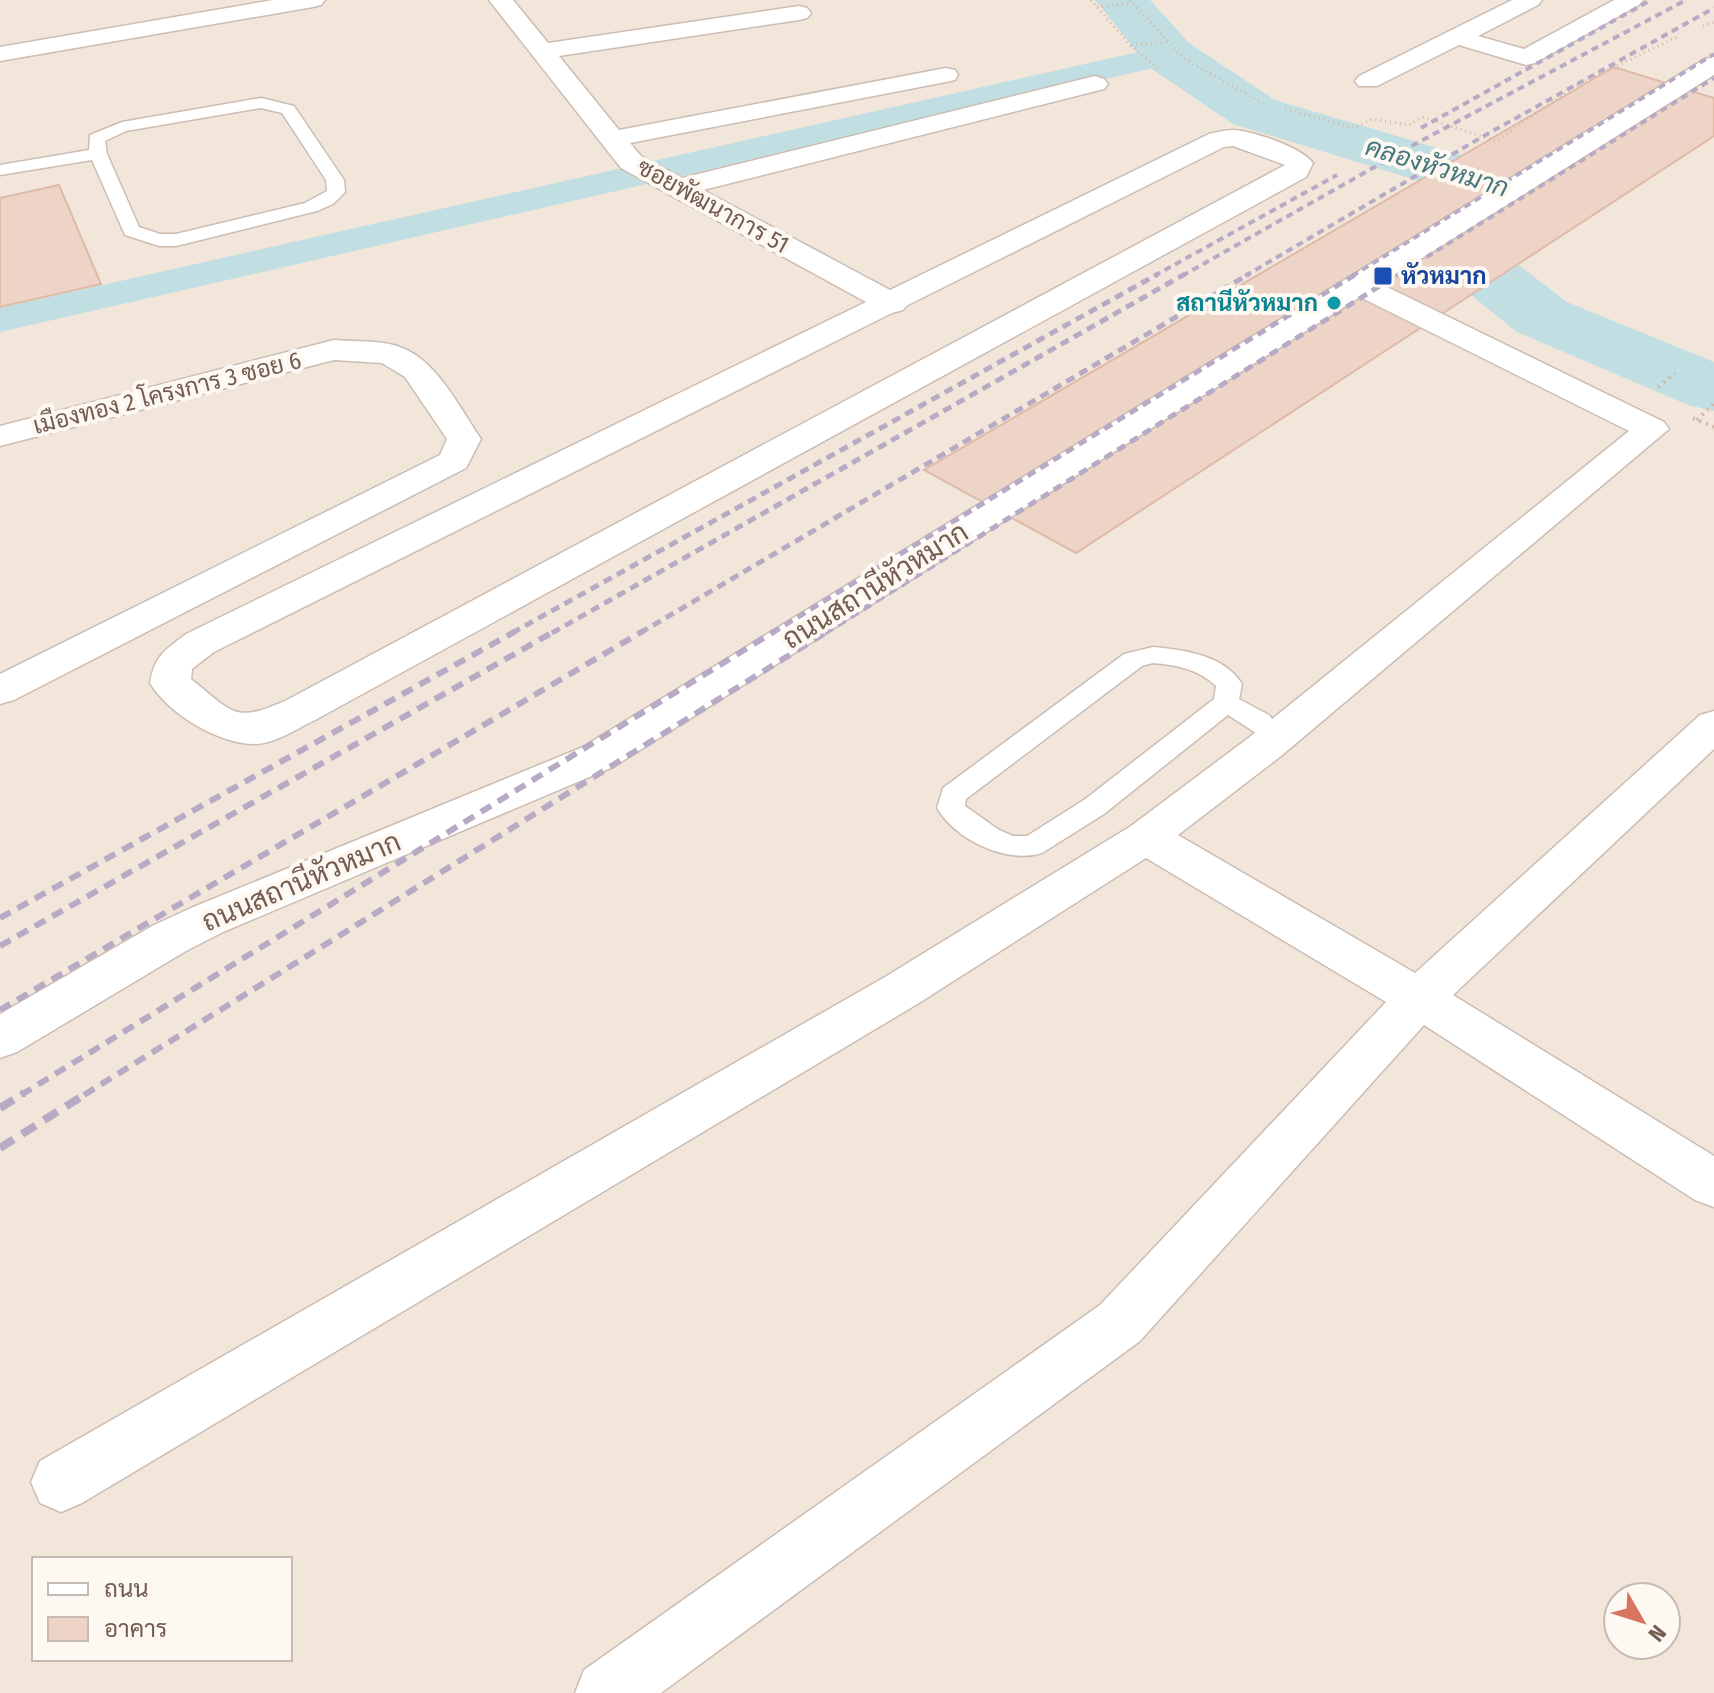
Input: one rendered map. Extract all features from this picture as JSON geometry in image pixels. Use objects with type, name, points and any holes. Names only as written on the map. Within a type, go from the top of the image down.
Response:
[{"type":"street","points":[[0,54],[313,0]]},
{"type":"street","name":"ซอยพัฒนาการ 51","points":[[501,0],[631,162],[892,304]]},
{"type":"street","points":[[1368,81],[1530,0]]},
{"type":"street","points":[[1457,37],[1526,58],[1630,0]]},
{"type":"street","points":[[541,51],[799,13]]},
{"type":"street","name":"ถนนสถานีหัวหมาก","points":[[0,1038],[207,920],[598,757],[1714,64]]},
{"type":"street","points":[[611,139],[946,75]]},
{"type":"street","points":[[670,185],[1095,84]]},
{"type":"street","points":[[1234,138],[1251,141],[1289,155],[1299,163],[1296,171],[301,710],[257,730],[220,723],[170,683],[173,664],[200,643],[892,304],[1218,140],[1234,138]]},
{"type":"street","points":[[61,1482],[902,990],[1146,837],[1266,746],[1652,429],[1359,285]]},
{"type":"street","name":"เมืองทอง 2 โครงการ 3 ซอย 6","points":[[0,436],[334,350],[390,354],[416,370],[464,439],[454,461],[0,691]]},
{"type":"street","points":[[607,1693],[1120,1323],[1419,998],[1714,725]]},
{"type":"street","points":[[1146,837],[1419,998],[1714,1184]]},
{"type":"lane","points":[[261,103],[277,104],[288,109],[335,180],[336,192],[311,207],[176,240],[159,240],[131,231],[98,154],[96,139],[122,127],[261,103]]},
{"type":"lane","points":[[0,170],[98,154]]},
{"type":"lane","points":[[1153,655],[1182,657],[1224,677],[1229,684],[1226,703],[1094,807],[1032,846],[1011,846],[989,837],[959,818],[951,808],[953,795],[1133,660],[1153,655]]},
{"type":"lane","points":[[1226,703],[1260,721],[1269,731],[1266,746]]},
{"type":"path","points":[[1091,0],[1130,45],[1158,68]]},
{"type":"path","points":[[1096,7],[1130,2],[1184,59],[1263,103]]},
{"type":"path","points":[[1701,27],[1714,22]]},
{"type":"path","points":[[1278,107],[1354,128],[1372,119],[1409,125],[1422,117],[1496,141],[1579,84],[1689,32]]},
{"type":"path","points":[[1130,45],[1168,42]]},
{"type":"path","points":[[1697,420],[1714,403]]},
{"type":"shaded area","points":[[0,0],[1714,0],[1714,1693],[0,1693]]},
{"type":"building","name":"สถานีหัวหมาก","points":[[1614,67],[1714,98],[1714,136],[1076,553],[924,470]]},
{"type":"building","points":[[59,185],[101,284],[0,307],[0,198]]},
{"type":"waterway","name":"คลองหัวหมาก","points":[[1121,0],[1169,55],[1254,112],[1523,193],[1464,256],[1542,317],[1714,389]]},
{"type":"waterway","points":[[0,320],[1169,55]]},
{"type":"railway","points":[[1421,128],[1651,0]]},
{"type":"railway","points":[[1182,276],[1417,143],[1686,0]]},
{"type":"railway","points":[[1245,276],[1482,137],[1714,8]]},
{"type":"railway","points":[[1352,276],[1714,54]]},
{"type":"railway","points":[[1396,276],[1714,78]]},
{"type":"railway","points":[[1154,276],[1337,175]]},
{"type":"railway","points":[[512,633],[1158,274]]},
{"type":"railway","points":[[552,633],[1185,274]]},
{"type":"railway","points":[[640,633],[1249,274]]},
{"type":"railway","points":[[772,633],[1356,274]]},
{"type":"railway","points":[[825,633],[1399,274]]},
{"type":"railway","points":[[0,918],[516,631]]},
{"type":"railway","points":[[0,946],[555,631]]},
{"type":"railway","points":[[0,1010],[643,631]]},
{"type":"railway","points":[[21,1095],[775,631]]},
{"type":"railway","points":[[84,1095],[828,631]]},
{"type":"railway","points":[[0,1108],[24,1093]]},
{"type":"railway","points":[[0,1148],[87,1093]]},
{"type":"place","name":"หัวหมาก","points":[[1383,276]]},
{"type":"place","name":"สถานีหัวหมาก","points":[[1334,303]]}]
